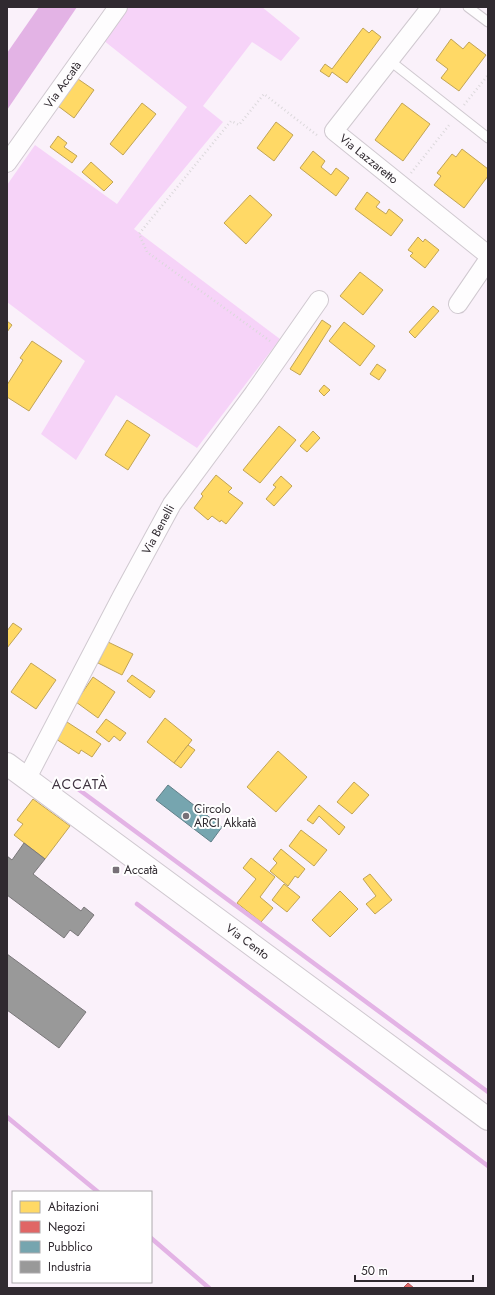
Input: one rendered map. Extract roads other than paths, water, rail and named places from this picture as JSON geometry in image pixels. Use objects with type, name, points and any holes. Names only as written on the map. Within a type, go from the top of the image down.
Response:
[{"type":"main road","name":"Via Cento","points":[[7,764],[488,1119]]},
{"type":"street","name":"Via Accatà","points":[[7,163],[118,7]]},
{"type":"street","name":"Via Lazzaretto","points":[[432,7],[334,131],[488,255]]},
{"type":"street","points":[[458,304],[488,260]]},
{"type":"street","name":"Via Benelli","points":[[27,778],[172,504],[319,300]]},
{"type":"lane","points":[[468,7],[488,22]]},
{"type":"lane","points":[[389,60],[488,138]]},
{"type":"waterway","points":[[74,786],[488,1092]]},
{"type":"waterway","points":[[137,904],[488,1166]]},
{"type":"waterway","points":[[7,1117],[97,1191]]},
{"type":"waterway","points":[[152,1239],[209,1288]]},
{"type":"place","name":"Circolo ARCI Akkatà","points":[[186,816]]},
{"type":"place","name":"Accatà","points":[[116,870]]},
{"type":"district","name":"ACCATÀ","points":[[80,784]]}]
